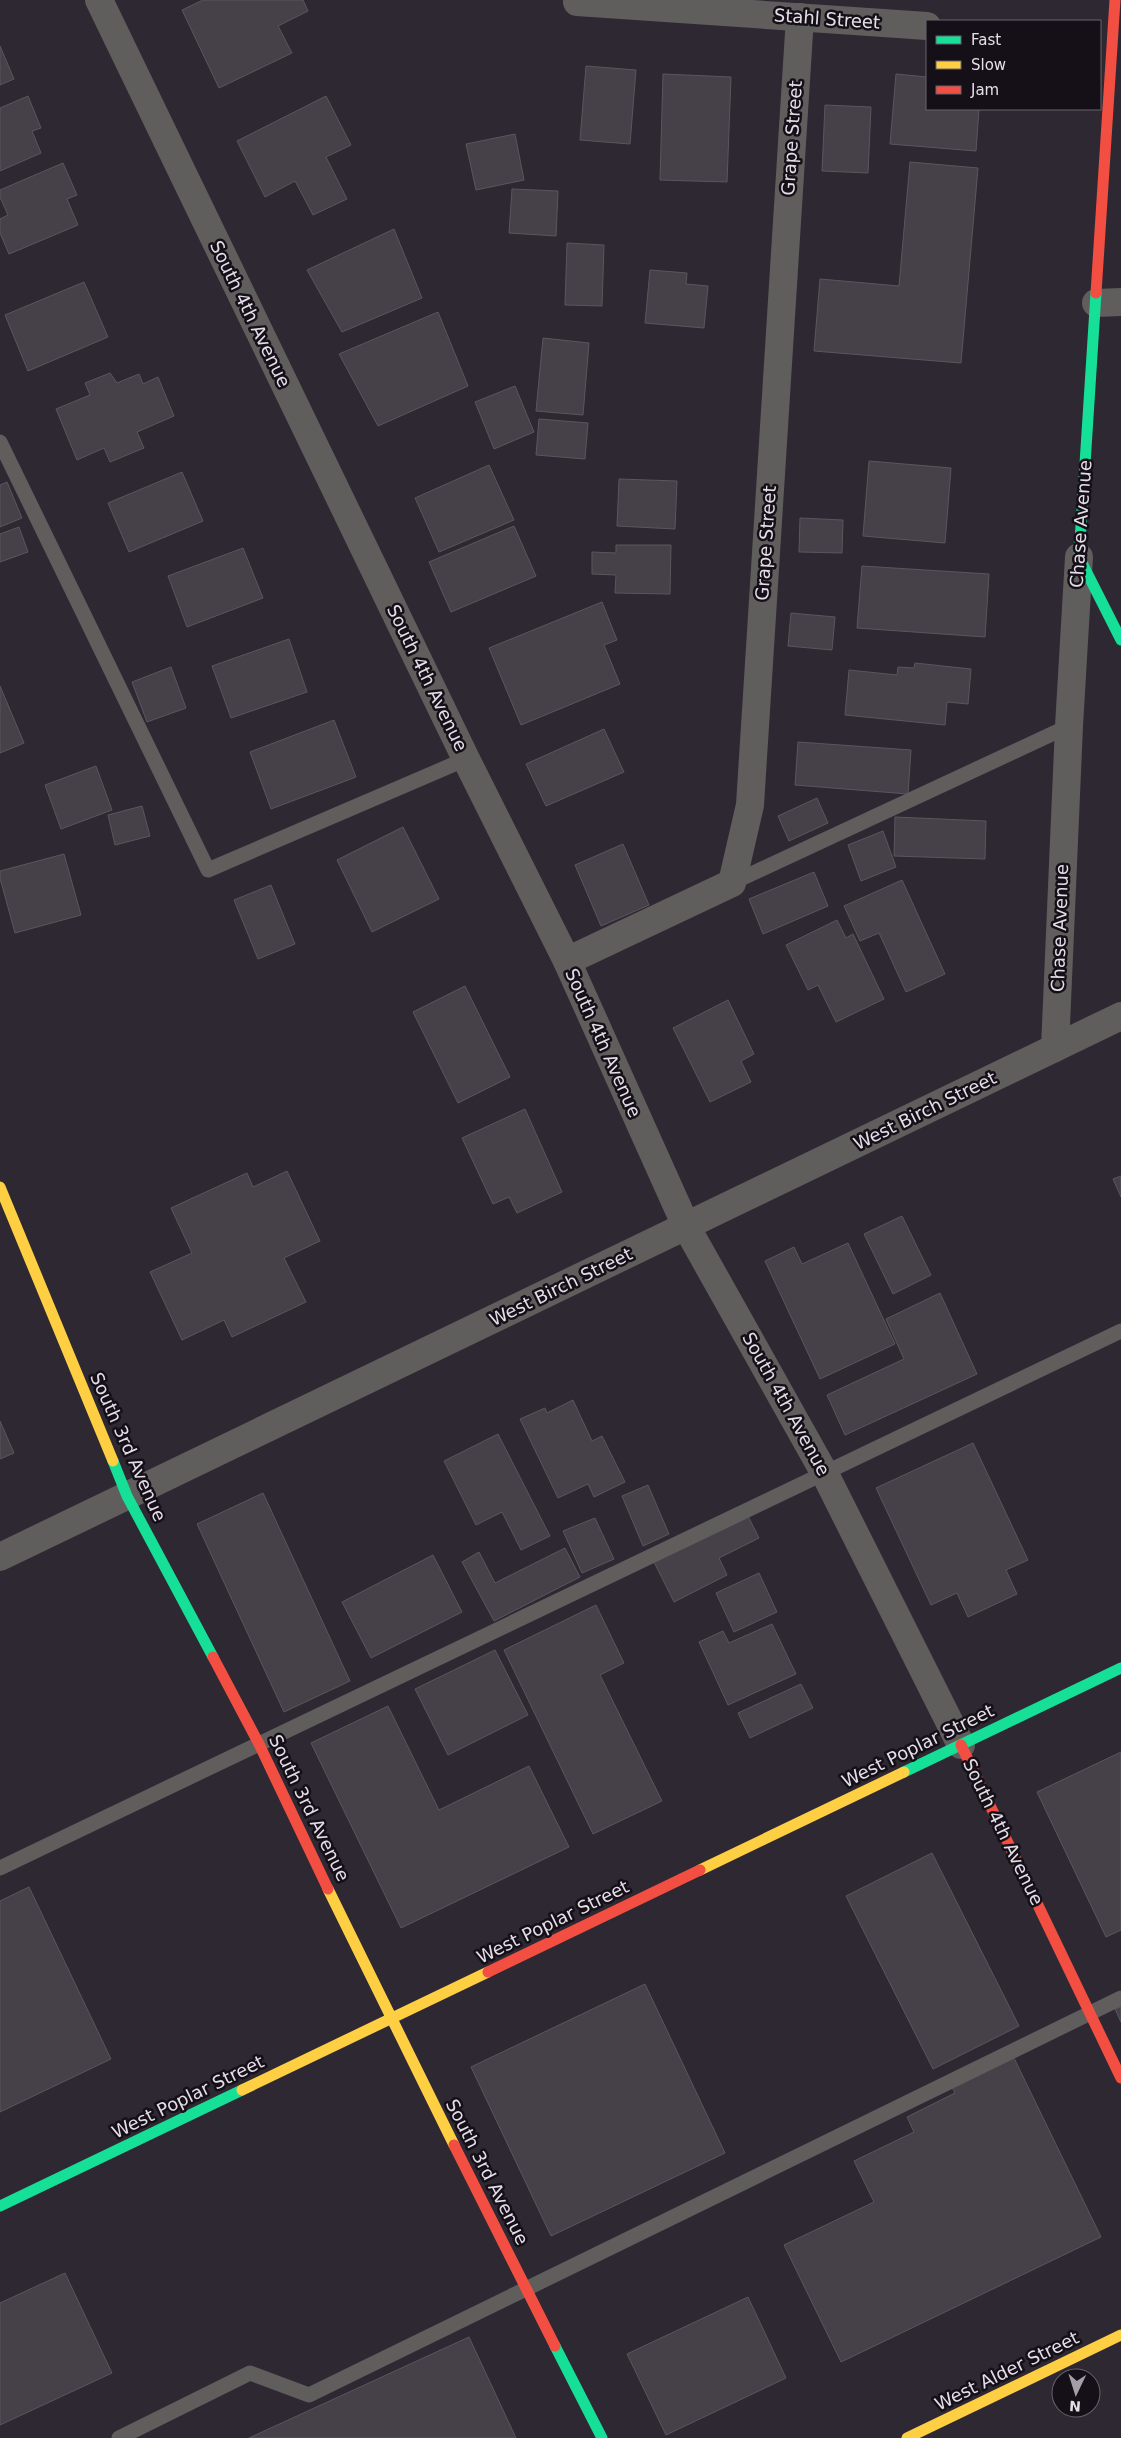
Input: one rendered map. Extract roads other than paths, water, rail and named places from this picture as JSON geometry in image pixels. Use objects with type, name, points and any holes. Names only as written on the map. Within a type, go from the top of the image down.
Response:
[{"type":"street","name":"South 4th Avenue","points":[[98,0],[466,759],[567,962],[686,1226],[825,1474],[961,1745],[1121,2078]]},
{"type":"street","name":"Chase Avenue","points":[[1056,1048],[1069,726],[1079,558],[1108,303],[1111,50],[1115,0]]},
{"type":"street","name":"Stahl Street","points":[[577,2],[926,26]]},
{"type":"street","name":"Grape Street","points":[[732,883],[750,805],[800,17]]},
{"type":"street","points":[[1079,558],[1121,640]]},
{"type":"street","points":[[567,962],[732,883]]},
{"type":"street","name":"West Birch Street","points":[[0,1557],[1121,1016]]},
{"type":"street","name":"South 3rd Avenue","points":[[0,1187],[127,1496],[260,1744],[390,2019],[602,2438]]},
{"type":"street","name":"West Poplar Street","points":[[0,2206],[1121,1668]]},
{"type":"street","name":"West Alder Street","points":[[907,2438],[1121,2335]]},
{"type":"lane","points":[[0,442],[208,870],[466,759]]},
{"type":"lane","points":[[732,883],[1069,726]]},
{"type":"lane","points":[[0,1868],[1121,1331]]},
{"type":"lane","points":[[120,2438],[250,2373],[309,2395],[1121,1998]]}]
